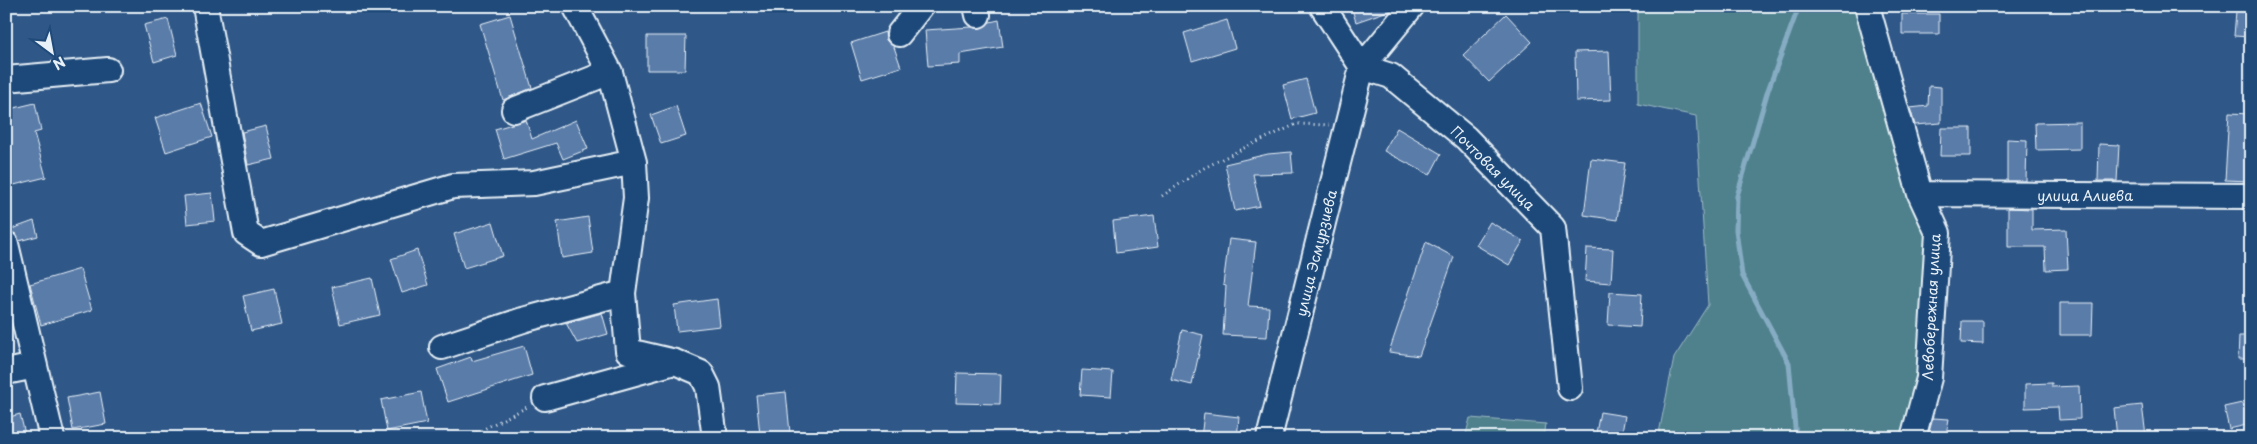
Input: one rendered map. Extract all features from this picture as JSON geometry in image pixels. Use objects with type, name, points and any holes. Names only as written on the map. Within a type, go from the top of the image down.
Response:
[{"type":"street","points":[[205,6],[246,233],[261,243],[453,186],[534,183],[634,162]]},
{"type":"street","points":[[575,6],[610,72],[634,162],[636,198],[623,293],[628,351],[675,362],[701,374],[708,387],[715,438]]},
{"type":"street","points":[[899,34],[921,6]]},
{"type":"street","points":[[1322,6],[1362,67],[1412,6]]},
{"type":"street","name":"Левобережная улица","points":[[1867,6],[1920,194],[1938,233],[1929,378],[1913,438]]},
{"type":"street","name":"улица Эсмурзиева","points":[[1269,438],[1362,67]]},
{"type":"street","name":"Почтовая улица","points":[[1362,67],[1391,76],[1466,138],[1553,228],[1570,388]]},
{"type":"street","points":[[6,79],[108,70]]},
{"type":"street","points":[[514,110],[610,72]]},
{"type":"street","name":"улица Алиева","points":[[1920,194],[2251,196]]},
{"type":"street","points":[[6,244],[52,438]]},
{"type":"street","points":[[442,347],[522,320],[623,293]]},
{"type":"street","points":[[545,398],[675,362]]},
{"type":"street","points":[[6,372],[35,366]]},
{"type":"path","points":[[1162,196],[1202,170],[1246,147],[1297,124],[1348,126]]},
{"type":"path","points":[[472,436],[545,398]]},
{"type":"green space","points":[[1638,6],[1867,6],[1938,233],[1913,438],[1658,438],[1674,358],[1708,305],[1696,116],[1638,104]]},
{"type":"green space","points":[[1470,418],[1546,424],[1544,438],[1465,438]]},
{"type":"building","points":[[1351,6],[1394,6],[1391,10],[1356,22]]},
{"type":"building","points":[[2236,11],[2251,13],[2251,37],[2234,36]]},
{"type":"building","points":[[1506,14],[1532,42],[1489,82],[1463,55]]},
{"type":"building","points":[[1902,14],[1939,14],[1939,34],[1902,34]]},
{"type":"building","points":[[510,15],[532,88],[503,100],[480,24]]},
{"type":"building","points":[[168,19],[177,55],[154,62],[144,25]]},
{"type":"building","points":[[999,20],[1003,47],[960,54],[960,64],[928,66],[925,30],[980,28],[990,22]]},
{"type":"building","points":[[1227,20],[1235,48],[1192,61],[1184,33]]},
{"type":"building","points":[[885,32],[886,40],[894,47],[901,67],[862,79],[851,43]]},
{"type":"building","points":[[647,36],[686,36],[685,70],[647,70]]},
{"type":"building","points":[[1609,51],[1611,100],[1576,101],[1575,52]]},
{"type":"building","points":[[1306,79],[1315,113],[1292,119],[1283,85]]},
{"type":"building","points":[[1929,86],[1941,87],[1941,123],[1915,125],[1910,108],[1928,106]]},
{"type":"building","points":[[35,103],[41,131],[34,133],[46,177],[6,187],[6,110]]},
{"type":"building","points":[[201,103],[212,137],[166,152],[155,118]]},
{"type":"building","points":[[676,106],[686,136],[661,144],[651,115]]},
{"type":"building","points":[[2229,113],[2251,114],[2251,181],[2225,180]]},
{"type":"building","points":[[526,120],[532,139],[576,120],[588,149],[563,159],[556,143],[504,159],[495,129]]},
{"type":"building","points":[[2080,122],[2080,149],[2036,150],[2035,123]]},
{"type":"building","points":[[266,126],[274,159],[248,165],[242,132]]},
{"type":"building","points":[[1397,128],[1441,154],[1430,175],[1384,151]]},
{"type":"building","points":[[1941,128],[1971,128],[1971,156],[1940,156]]},
{"type":"building","points":[[2007,139],[2027,140],[2026,181],[2007,181]]},
{"type":"building","points":[[2099,144],[2119,145],[2117,181],[2098,181]]},
{"type":"building","points":[[1291,152],[1293,173],[1253,174],[1260,206],[1235,211],[1225,164],[1268,154]]},
{"type":"building","points":[[1591,159],[1625,163],[1617,220],[1584,215]]},
{"type":"building","points":[[212,193],[215,221],[187,224],[184,196]]},
{"type":"building","points":[[2008,208],[2032,209],[2032,230],[2066,229],[2068,269],[2046,270],[2045,247],[2008,247]]},
{"type":"building","points":[[1154,216],[1158,247],[1116,253],[1113,221]]},
{"type":"building","points":[[588,217],[593,253],[562,258],[557,222]]},
{"type":"building","points":[[34,221],[38,236],[19,241],[16,234],[6,231]]},
{"type":"building","points":[[493,222],[503,256],[464,268],[454,234]]},
{"type":"building","points":[[1490,222],[1523,241],[1509,265],[1476,245]]},
{"type":"building","points":[[1229,239],[1256,242],[1248,306],[1269,307],[1267,337],[1223,335],[1226,286],[1223,285]]},
{"type":"building","points":[[1426,242],[1454,257],[1419,356],[1389,352]]},
{"type":"building","points":[[1587,248],[1613,249],[1611,283],[1585,281]]},
{"type":"building","points":[[417,250],[428,285],[402,293],[391,259]]},
{"type":"building","points":[[80,269],[92,310],[41,325],[30,284]]},
{"type":"building","points":[[372,278],[380,315],[340,324],[332,287]]},
{"type":"building","points":[[274,289],[282,324],[251,331],[243,296]]},
{"type":"building","points":[[1610,292],[1642,294],[1640,327],[1608,325]]},
{"type":"building","points":[[717,299],[720,326],[677,331],[674,305]]},
{"type":"building","points":[[2060,303],[2093,303],[2092,335],[2060,335]]},
{"type":"building","points":[[602,313],[608,334],[577,343],[566,323]]},
{"type":"building","points":[[1962,321],[1983,321],[1983,344],[1961,343]]},
{"type":"building","points":[[1182,330],[1203,335],[1192,385],[1171,380]]},
{"type":"building","points":[[2239,336],[2251,336],[2251,359],[2238,359]]},
{"type":"building","points":[[524,346],[532,375],[448,402],[437,369],[471,357],[472,361]]},
{"type":"building","points":[[1082,370],[1113,372],[1111,397],[1080,395]]},
{"type":"building","points":[[957,373],[1001,374],[1000,404],[956,403]]},
{"type":"building","points":[[2052,383],[2052,387],[2079,386],[2080,419],[2059,420],[2058,407],[2025,408],[2025,384]]},
{"type":"building","points":[[100,392],[106,424],[73,430],[67,398]]},
{"type":"building","points":[[421,392],[427,423],[387,431],[381,400]]},
{"type":"building","points":[[786,392],[790,433],[760,435],[756,395]]},
{"type":"building","points":[[2251,401],[2251,424],[2229,429],[2224,407]]},
{"type":"building","points":[[2142,405],[2146,436],[2117,438],[2114,408]]},
{"type":"building","points":[[1600,412],[1625,416],[1621,438],[1595,438]]},
{"type":"building","points":[[1204,413],[1239,417],[1237,438],[1201,438]]},
{"type":"building","points":[[20,414],[26,438],[6,438],[6,418]]},
{"type":"building","points":[[1933,418],[1949,419],[1946,434],[1929,432]]},
{"type":"waterway","points":[[1796,438],[1789,363],[1742,275],[1736,230],[1737,196],[1768,90],[1799,6]]}]
